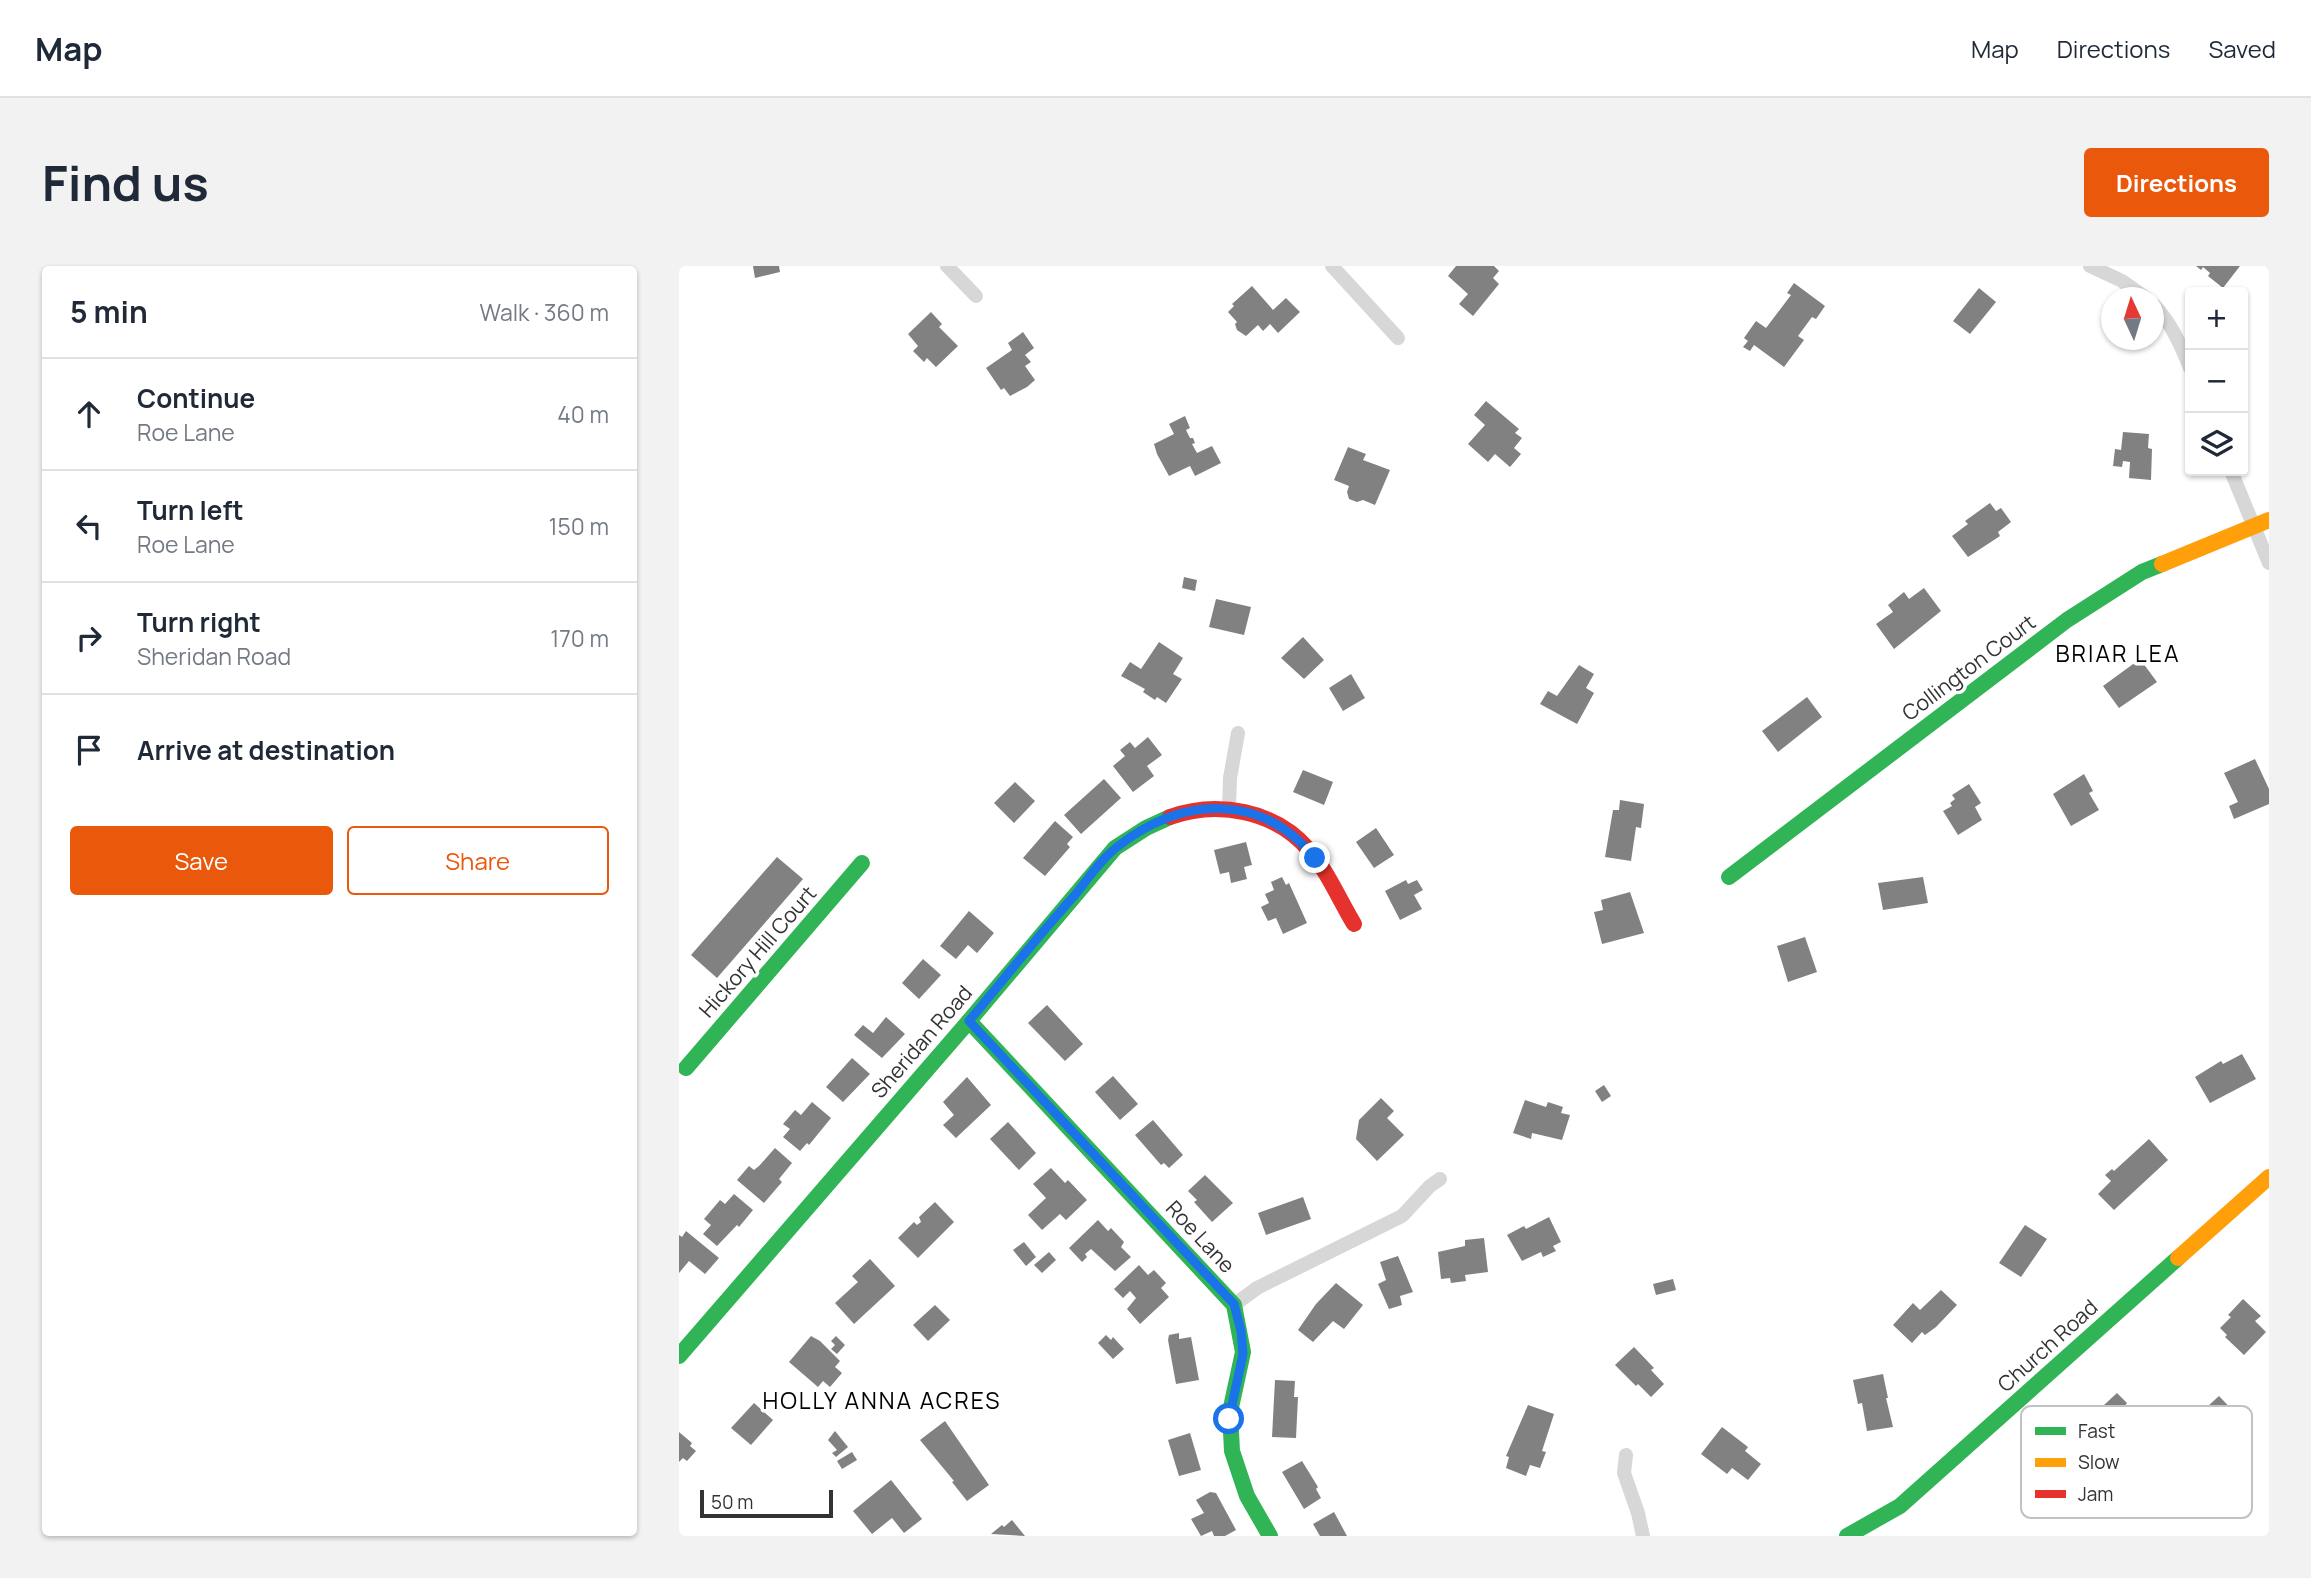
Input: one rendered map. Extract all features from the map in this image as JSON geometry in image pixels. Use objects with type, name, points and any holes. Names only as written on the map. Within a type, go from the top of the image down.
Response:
[{"type":"street","points":[[947,266],[976,296]]},
{"type":"street","points":[[1332,266],[1398,338]]},
{"type":"street","points":[[2090,266],[2130,287]]},
{"type":"street","points":[[2164,315],[2185,357]]},
{"type":"street","points":[[2233,476],[2269,563]]},
{"type":"street","name":"Collington Court","points":[[1730,877],[2067,620],[2142,572],[2269,520]]},
{"type":"street","points":[[1229,808],[1230,778],[1238,733]]},
{"type":"street","name":"Sheridan Road","points":[[679,1356],[1115,848],[1167,817],[1197,809],[1229,808],[1251,813],[1274,823],[1301,841],[1315,858],[1354,924]]},
{"type":"street","name":"Hickory Hill Court","points":[[681,1068],[862,863]]},
{"type":"street","name":"Roe Lane","points":[[969,1021],[1234,1304],[1241,1331],[1243,1354],[1229,1419],[1231,1451],[1255,1511],[1271,1536]]},
{"type":"street","name":"Church Road","points":[[1847,1536],[1900,1506],[2269,1177]]},
{"type":"street","points":[[1234,1304],[1257,1288],[1402,1216],[1440,1179]]},
{"type":"street","points":[[1626,1455],[1624,1473],[1643,1536]]},
{"type":"building","points":[[753,266],[779,266],[780,272],[755,278]]},
{"type":"building","points":[[1456,266],[1494,266],[1499,271],[1493,278],[1499,284],[1473,316],[1459,304],[1468,294],[1448,276]]},
{"type":"building","points":[[2196,266],[2240,266],[2224,287],[2208,276],[2210,273],[2203,267],[2201,270]]},
{"type":"building","points":[[1794,283],[1825,306],[1816,319],[1812,317],[1798,336],[1804,340],[1784,367],[1754,345],[1750,351],[1743,347],[1748,341],[1744,338],[1756,321],[1766,328],[1791,295],[1787,293]]},
{"type":"building","points":[[1252,286],[1273,310],[1286,298],[1300,312],[1278,333],[1270,324],[1263,331],[1258,325],[1246,336],[1237,330],[1237,322],[1228,312],[1234,306],[1232,304]]},
{"type":"building","points":[[1979,288],[1996,302],[1970,334],[1953,321]]},
{"type":"building","points":[[931,312],[942,324],[939,327],[958,346],[936,367],[927,358],[924,362],[913,351],[918,346],[908,334]]},
{"type":"building","points":[[1023,332],[1034,348],[1025,355],[1031,362],[1025,366],[1035,380],[1010,396],[1004,388],[1001,390],[986,368],[1012,350],[1008,343]]},
{"type":"building","points":[[1486,401],[1519,429],[1515,433],[1522,438],[1514,448],[1521,454],[1510,467],[1495,454],[1488,462],[1468,444],[1485,425],[1474,415]]},
{"type":"building","points":[[1185,416],[1190,428],[1186,430],[1190,438],[1193,438],[1195,443],[1192,444],[1197,453],[1212,446],[1221,463],[1195,476],[1190,466],[1169,476],[1154,444],[1174,434],[1169,424]]},
{"type":"building","points":[[2123,432],[2149,434],[2148,448],[2152,449],[2151,480],[2129,478],[2130,462],[2123,461],[2122,467],[2113,466],[2115,449],[2121,450]]},
{"type":"building","points":[[1348,447],[1366,454],[1363,460],[1390,470],[1375,505],[1363,500],[1357,502],[1349,499],[1349,486],[1334,480]]},
{"type":"building","points":[[1990,503],[1996,511],[2001,508],[2011,522],[1998,532],[2000,536],[1968,557],[1952,536],[1968,524],[1965,521]]},
{"type":"building","points":[[1184,577],[1197,580],[1195,591],[1182,588]]},
{"type":"building","points":[[1924,588],[1941,611],[1894,649],[1876,624],[1893,612],[1888,605],[1904,592],[1909,599]]},
{"type":"building","points":[[1216,599],[1251,607],[1244,635],[1209,627]]},
{"type":"building","points":[[1303,637],[1324,660],[1304,679],[1281,658]]},
{"type":"building","points":[[1159,642],[1183,658],[1173,674],[1182,679],[1166,703],[1157,697],[1155,700],[1143,692],[1145,689],[1121,676],[1130,662],[1141,669]]},
{"type":"building","points":[[2140,659],[2157,682],[2119,708],[2103,686]]},
{"type":"building","points":[[1579,665],[1594,674],[1586,688],[1594,693],[1577,724],[1540,704],[1548,691],[1557,696]]},
{"type":"building","points":[[1351,674],[1365,698],[1343,711],[1329,688]]},
{"type":"building","points":[[1807,697],[1822,717],[1778,752],[1762,731]]},
{"type":"building","points":[[1148,737],[1162,755],[1147,766],[1154,776],[1133,792],[1113,766],[1125,756],[1120,750],[1130,742],[1135,748]]},
{"type":"building","points":[[2255,759],[2269,789],[2269,804],[2234,819],[2229,806],[2238,802],[2224,773]]},
{"type":"building","points":[[1303,770],[1333,782],[1324,805],[1293,792]]},
{"type":"building","points":[[2084,774],[2093,791],[2089,793],[2099,810],[2071,826],[2053,794]]},
{"type":"building","points":[[1104,779],[1121,798],[1081,834],[1064,815]]},
{"type":"building","points":[[1015,782],[1035,801],[1014,823],[994,803]]},
{"type":"building","points":[[1969,784],[1981,803],[1975,807],[1982,820],[1958,835],[1943,811],[1952,806],[1950,803],[1955,799],[1952,795]]},
{"type":"building","points":[[1620,800],[1644,804],[1641,828],[1636,827],[1631,861],[1605,857],[1613,810],[1619,810]]},
{"type":"building","points":[[1055,821],[1073,837],[1067,844],[1070,847],[1045,876],[1023,858]]},
{"type":"building","points":[[1376,828],[1394,855],[1374,868],[1356,842]]},
{"type":"building","points":[[1246,842],[1252,865],[1244,867],[1247,879],[1231,883],[1229,872],[1220,874],[1214,850]]},
{"type":"building","points":[[777,857],[803,879],[717,978],[691,955]]},
{"type":"building","points":[[1282,877],[1286,885],[1289,883],[1307,923],[1283,934],[1276,918],[1268,921],[1261,907],[1269,903],[1265,894],[1274,890],[1271,882]]},
{"type":"building","points":[[1923,877],[1928,903],[1883,910],[1878,883]]},
{"type":"building","points":[[1406,880],[1408,884],[1417,880],[1423,890],[1414,895],[1422,909],[1400,920],[1385,891]]},
{"type":"building","points":[[1630,892],[1644,933],[1602,944],[1594,912],[1603,910],[1601,900]]},
{"type":"building","points":[[969,911],[994,933],[977,953],[968,945],[956,959],[940,946]]},
{"type":"building","points":[[1805,937],[1817,972],[1788,982],[1777,946]]},
{"type":"building","points":[[923,959],[941,975],[919,999],[902,983]]},
{"type":"building","points":[[1047,1005],[1083,1044],[1065,1061],[1028,1023]]},
{"type":"building","points":[[886,1017],[905,1034],[882,1058],[854,1035],[863,1025],[873,1033]]},
{"type":"building","points":[[2242,1054],[2256,1079],[2210,1103],[2195,1077],[2221,1061],[2223,1064]]},
{"type":"building","points":[[852,1058],[870,1074],[843,1102],[826,1087]]},
{"type":"building","points":[[1113,1076],[1138,1104],[1120,1120],[1095,1092]]},
{"type":"building","points":[[967,1077],[991,1105],[956,1138],[943,1125],[954,1115],[943,1102]]},
{"type":"building","points":[[1604,1085],[1611,1096],[1602,1102],[1595,1091]]},
{"type":"building","points":[[1381,1098],[1394,1111],[1387,1118],[1404,1135],[1377,1161],[1356,1139],[1359,1120]]},
{"type":"building","points":[[1525,1100],[1546,1107],[1548,1102],[1563,1107],[1561,1113],[1570,1115],[1562,1140],[1532,1133],[1531,1139],[1513,1133]]},
{"type":"building","points":[[812,1102],[831,1118],[809,1145],[807,1143],[800,1151],[783,1137],[790,1129],[783,1124],[795,1110],[801,1115]]},
{"type":"building","points":[[1153,1120],[1183,1155],[1169,1168],[1164,1163],[1161,1165],[1135,1135]]},
{"type":"building","points":[[1008,1122],[1036,1153],[1019,1170],[990,1139]]},
{"type":"building","points":[[2149,1139],[2168,1160],[2114,1210],[2098,1194],[2111,1181],[2105,1175],[2112,1169],[2114,1171]]},
{"type":"building","points":[[775,1148],[792,1163],[779,1179],[782,1182],[764,1203],[737,1180],[749,1166],[754,1170],[759,1166]]},
{"type":"building","points":[[1051,1168],[1065,1183],[1068,1180],[1087,1200],[1066,1220],[1060,1214],[1042,1230],[1028,1215],[1046,1198],[1033,1184]]},
{"type":"building","points":[[1205,1175],[1233,1203],[1212,1222],[1188,1191]]},
{"type":"building","points":[[734,1194],[753,1210],[739,1227],[737,1225],[717,1246],[703,1234],[711,1225],[704,1219],[720,1200],[725,1204]]},
{"type":"building","points":[[1303,1197],[1311,1219],[1266,1235],[1258,1213]]},
{"type":"building","points":[[935,1202],[954,1222],[918,1258],[898,1238],[914,1222],[917,1225],[921,1222],[919,1217]]},
{"type":"building","points":[[1549,1217],[1561,1242],[1553,1246],[1556,1251],[1543,1257],[1541,1252],[1522,1261],[1507,1235]]},
{"type":"building","points":[[1098,1220],[1108,1231],[1111,1228],[1124,1242],[1121,1247],[1131,1257],[1115,1271],[1091,1249],[1082,1262],[1069,1248]]},
{"type":"building","points":[[2025,1225],[2047,1239],[2021,1277],[1999,1263]]},
{"type":"building","points":[[686,1231],[719,1258],[705,1274],[689,1261],[679,1273],[679,1235],[682,1237]]},
{"type":"building","points":[[1484,1238],[1488,1272],[1465,1275],[1466,1281],[1451,1283],[1450,1278],[1441,1279],[1438,1252],[1465,1246],[1465,1240]]},
{"type":"building","points":[[1024,1242],[1036,1257],[1026,1266],[1013,1250]]},
{"type":"building","points":[[1049,1252],[1056,1260],[1042,1273],[1034,1265]]},
{"type":"building","points":[[1398,1256],[1413,1292],[1400,1296],[1402,1305],[1389,1309],[1378,1284],[1386,1280],[1380,1262]]},
{"type":"building","points":[[870,1259],[895,1286],[854,1324],[835,1303],[858,1282],[852,1276]]},
{"type":"building","points":[[1139,1265],[1148,1275],[1154,1270],[1166,1283],[1161,1288],[1169,1297],[1140,1324],[1127,1309],[1136,1298],[1130,1291],[1123,1298],[1114,1289]]},
{"type":"building","points":[[1673,1279],[1676,1290],[1656,1295],[1653,1284]]},
{"type":"building","points":[[1336,1283],[1363,1305],[1344,1329],[1333,1321],[1313,1342],[1298,1330],[1316,1304]]},
{"type":"building","points":[[1941,1290],[1957,1305],[1936,1327],[1925,1335],[1922,1332],[1912,1343],[1893,1325],[1913,1303],[1920,1310]]},
{"type":"building","points":[[2243,1299],[2261,1316],[2255,1321],[2266,1332],[2244,1355],[2225,1337],[2227,1335],[2220,1328]]},
{"type":"building","points":[[935,1305],[950,1320],[928,1341],[913,1325]]},
{"type":"building","points":[[1179,1333],[1179,1339],[1191,1337],[1199,1380],[1176,1384],[1168,1340],[1169,1335]]},
{"type":"building","points":[[1106,1335],[1111,1340],[1113,1337],[1124,1349],[1113,1359],[1098,1343]]},
{"type":"building","points":[[811,1336],[840,1361],[835,1367],[842,1373],[830,1387],[823,1381],[818,1387],[789,1362]]},
{"type":"building","points":[[836,1336],[845,1345],[837,1354],[831,1349],[835,1345],[831,1341]]},
{"type":"building","points":[[1634,1347],[1654,1368],[1651,1370],[1664,1384],[1651,1397],[1615,1365]]},
{"type":"building","points":[[1883,1374],[1893,1427],[1867,1431],[1862,1403],[1858,1404],[1853,1380]]},
{"type":"building","points":[[1275,1380],[1295,1381],[1294,1397],[1298,1397],[1296,1438],[1272,1437]]},
{"type":"building","points":[[2117,1393],[2127,1403],[2125,1406],[2104,1405]]},
{"type":"building","points":[[2219,1396],[2229,1406],[2208,1406]]},
{"type":"building","points":[[754,1403],[773,1420],[751,1445],[731,1428]]},
{"type":"building","points":[[1528,1405],[1554,1414],[1542,1451],[1546,1452],[1540,1468],[1530,1465],[1526,1476],[1506,1468],[1509,1457],[1506,1456]]},
{"type":"building","points":[[945,1421],[989,1485],[967,1501],[920,1440]]},
{"type":"building","points":[[1722,1427],[1748,1447],[1745,1451],[1761,1464],[1748,1480],[1732,1468],[1727,1474],[1701,1454]]},
{"type":"building","points":[[835,1431],[848,1447],[836,1457],[832,1453],[837,1450],[828,1440]]},
{"type":"building","points":[[679,1432],[692,1443],[690,1446],[696,1451],[687,1461],[683,1458],[679,1462]]},
{"type":"building","points":[[1190,1433],[1201,1470],[1179,1476],[1168,1440]]},
{"type":"building","points":[[852,1452],[857,1460],[842,1469],[837,1461]]},
{"type":"building","points":[[1302,1461],[1318,1487],[1316,1489],[1321,1498],[1304,1509],[1282,1472]]},
{"type":"building","points":[[891,1480],[922,1519],[904,1533],[892,1518],[872,1534],[853,1511]]},
{"type":"building","points":[[1210,1492],[1216,1493],[1236,1530],[1225,1536],[1214,1536],[1212,1531],[1201,1536],[1191,1519],[1204,1513],[1196,1500]]},
{"type":"building","points":[[1334,1512],[1347,1536],[1320,1536],[1313,1524]]},
{"type":"building","points":[[1012,1520],[1025,1536],[991,1534],[1002,1525],[1004,1527]]},
{"type":"traffic: fast","points":[[1729,877],[2067,620],[2142,572],[2162,564]]},
{"type":"traffic: fast","points":[[679,1356],[1115,848],[1146,828],[1170,817]]},
{"type":"traffic: fast","points":[[686,1068],[862,863]]},
{"type":"traffic: fast","points":[[969,1021],[1234,1305],[1243,1352],[1230,1412],[1232,1451],[1247,1496],[1270,1536]]},
{"type":"traffic: fast","points":[[1847,1536],[1900,1506],[2178,1258]]},
{"type":"traffic: slow","points":[[2162,564],[2269,520]]},
{"type":"traffic: slow","points":[[2178,1258],[2269,1177]]},
{"type":"traffic: jam","points":[[1170,817],[1207,809],[1226,809],[1262,817],[1280,826],[1295,836],[1316,858],[1354,924]]},
{"type":"district","name":"BRIAR LEA","points":[[2118,654]]},
{"type":"district","name":"HOLLY ANNA ACRES","points":[[882,1401]]},
{"type":"route","points":[[1229,1419],[1243,1354],[1241,1331],[1234,1304],[969,1021],[1115,848],[1167,817],[1197,809],[1229,808],[1251,813],[1274,823],[1301,841],[1315,858]]}]
